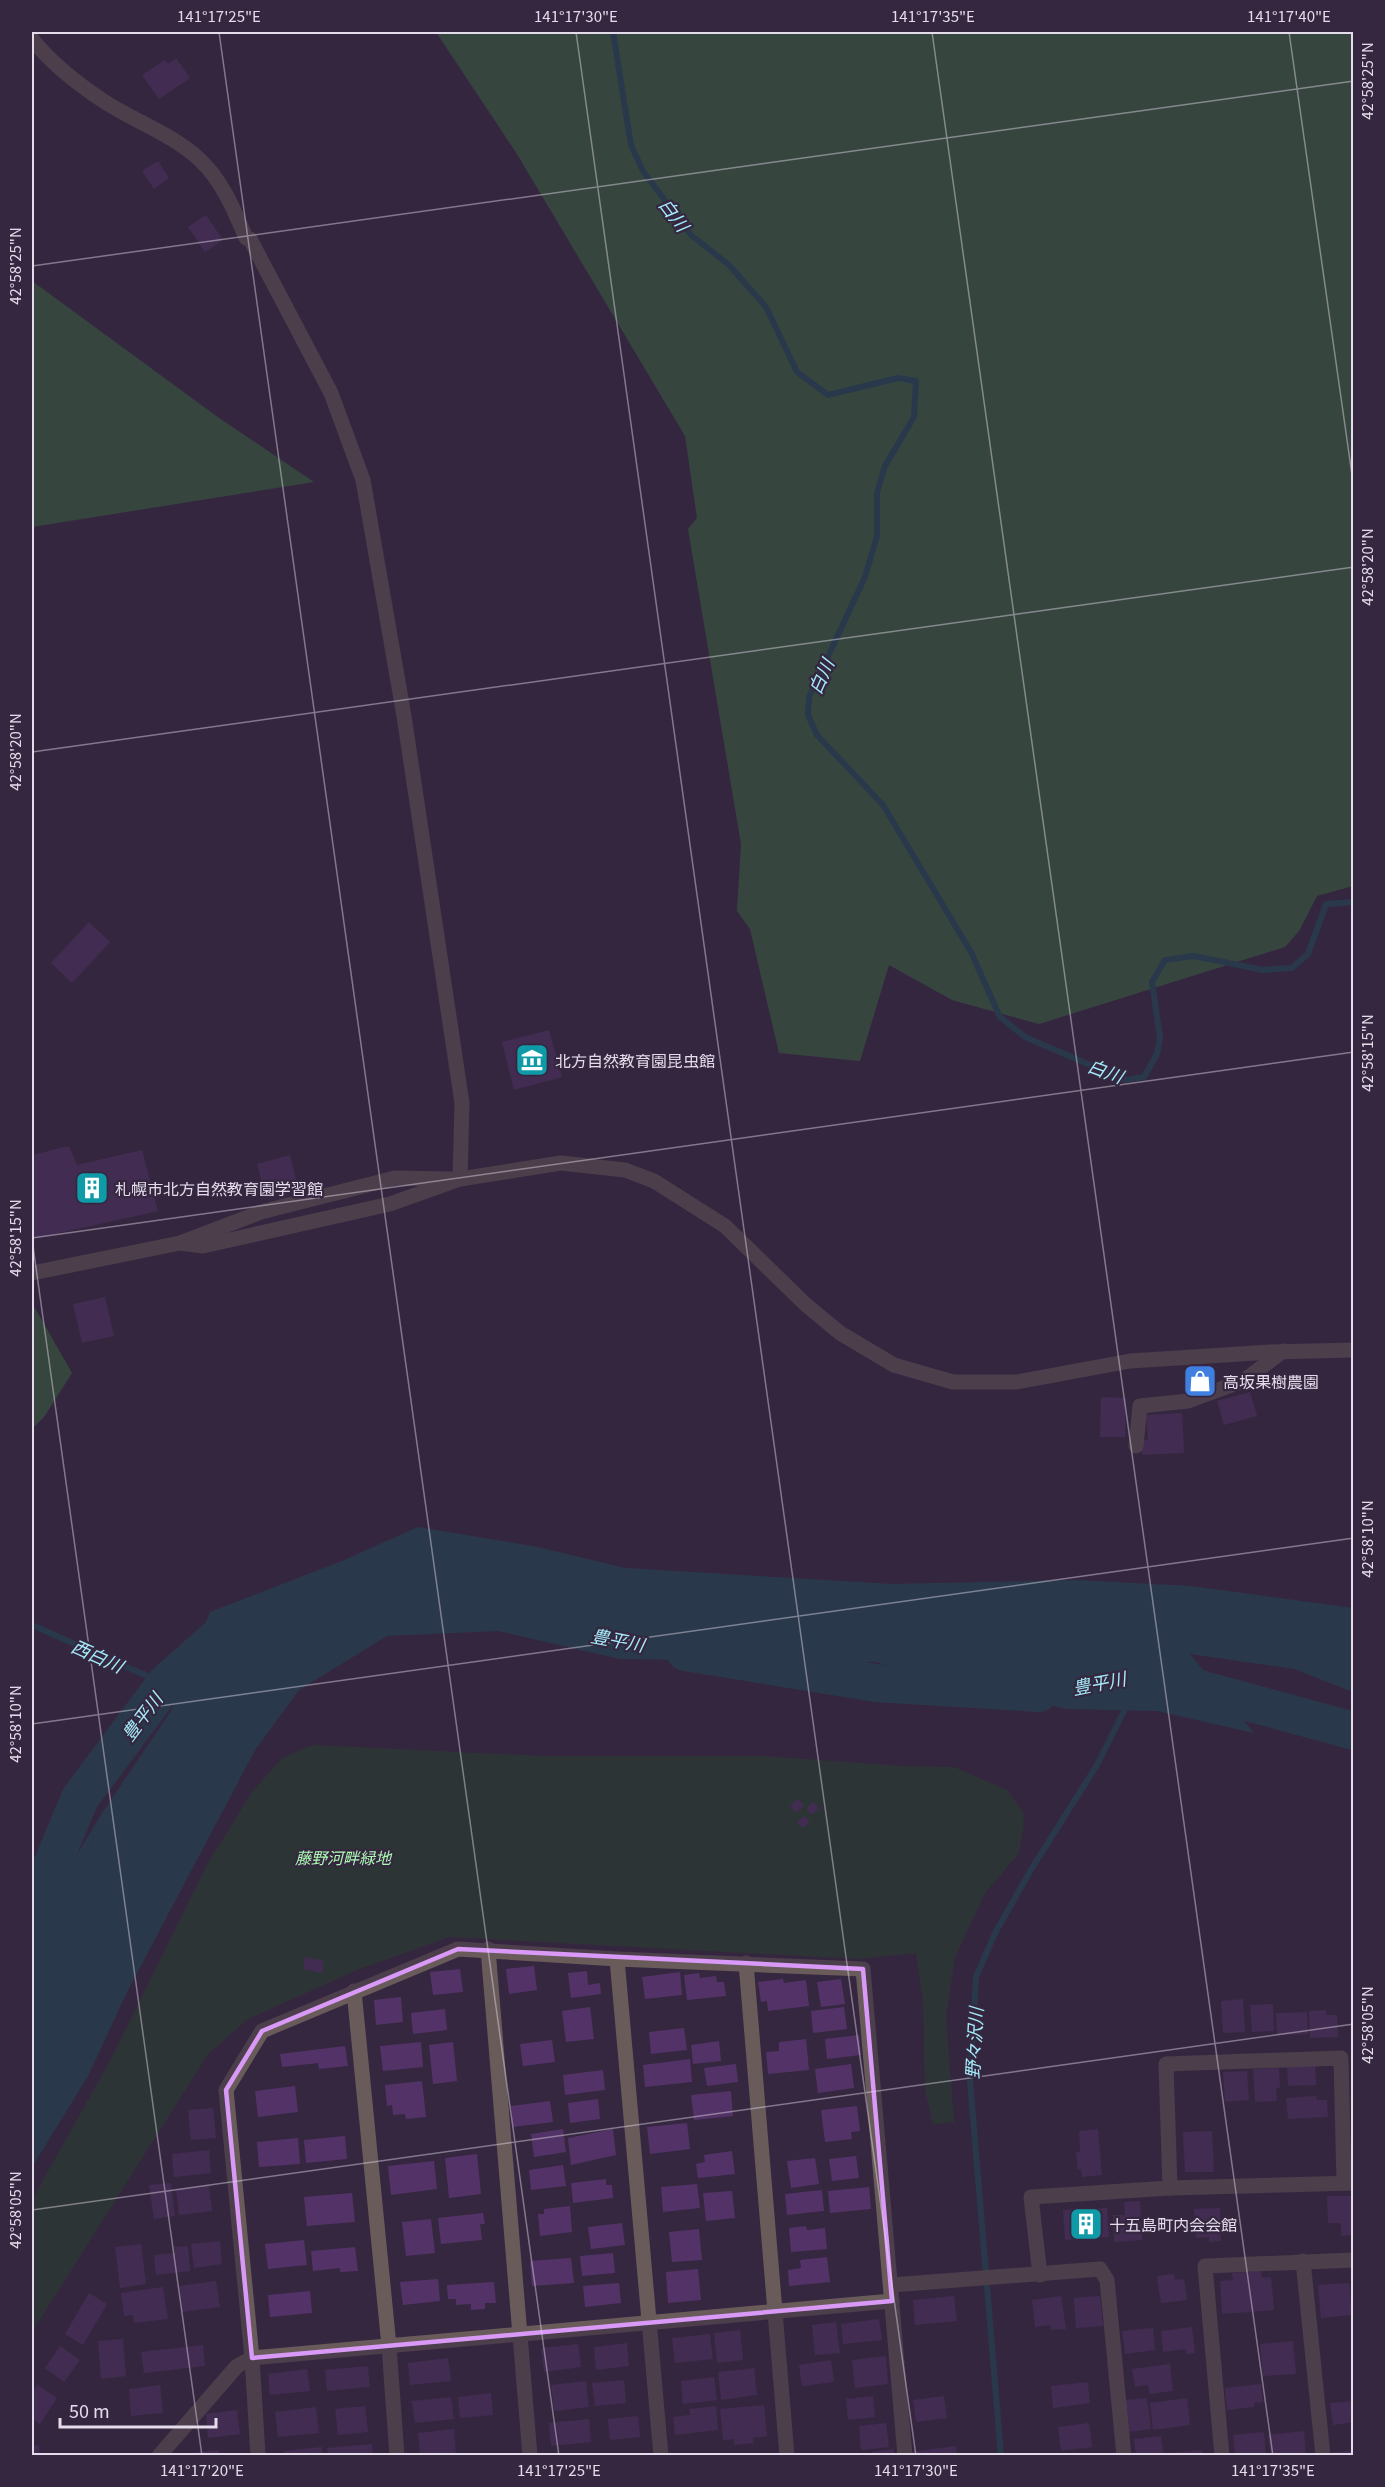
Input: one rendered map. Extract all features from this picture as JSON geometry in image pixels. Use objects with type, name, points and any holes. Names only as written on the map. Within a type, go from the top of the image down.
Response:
[{"type":"street","points":[[32,39],[61,69],[105,102],[163,134],[200,160],[226,194],[246,238],[250,239],[331,393],[363,480],[404,716],[462,1103],[460,1179]]},
{"type":"street","points":[[180,1243],[203,1246],[378,1206],[460,1179],[561,1163],[625,1170],[654,1181],[725,1226],[805,1304],[840,1333],[894,1365],[953,1382],[1017,1382],[1130,1360],[1353,1350]]},
{"type":"street","points":[[32,1273],[180,1243],[261,1212],[395,1178],[460,1179]]},
{"type":"street","points":[[1136,1446],[1140,1406],[1188,1401],[1245,1380],[1284,1352]]},
{"type":"street","points":[[258,2456],[252,2358],[226,2090],[262,2031],[458,1949],[488,1949],[617,1959],[863,1969],[905,2456]]},
{"type":"street","points":[[488,1949],[531,2456]]},
{"type":"street","points":[[617,1959],[651,2322],[661,2456]]},
{"type":"street","points":[[746,1963],[787,2456]]},
{"type":"street","points":[[354,1991],[390,2346],[397,2456]]},
{"type":"street","points":[[1032,2274],[1032,2197],[1170,2188],[1349,2183],[1341,2058],[1166,2064],[1170,2188]]},
{"type":"street","points":[[1222,2456],[1205,2266],[1353,2260]]},
{"type":"street","points":[[1303,2261],[1323,2456]]},
{"type":"street","points":[[159,2456],[237,2366],[252,2358],[776,2310],[970,2279],[1100,2268],[1107,2280],[1124,2456]]},
{"type":"highlighted area","points":[[458,1949],[863,1969],[892,2301],[252,2358],[226,2090],[262,2031]]},
{"type":"green space","points":[[436,32],[1353,32],[1353,886],[1317,896],[1299,931],[1285,947],[1039,1024],[952,1000],[889,965],[860,1061],[779,1053],[750,929],[737,911],[741,844],[688,529],[697,518],[685,436],[517,154]]},
{"type":"green space","points":[[32,281],[219,418],[314,482],[32,527]]},
{"type":"green space","points":[[32,1303],[72,1373],[44,1417],[32,1429]]},
{"type":"green space","name":"藤野河畔緑地","points":[[313,1745],[544,1756],[763,1756],[902,1766],[954,1767],[1007,1790],[1023,1812],[1024,1824],[1019,1853],[985,1893],[955,1957],[946,2016],[954,2122],[933,2124],[925,2089],[923,2003],[916,1953],[859,1959],[449,1937],[357,1970],[248,2019],[208,2054],[32,2332],[32,2200],[111,2059],[208,1863],[252,1792],[282,1758]]},
{"type":"water","points":[[418,1527],[538,1547],[625,1568],[891,1584],[1076,1580],[1191,1586],[1353,1608],[1353,1692],[1294,1669],[1190,1654],[1254,1733],[1157,1711],[1066,1709],[875,1662],[620,1659],[498,1631],[387,1636],[299,1690],[255,1750],[127,1992],[88,2076],[32,2167],[32,1926],[102,1813],[171,1711],[210,1612],[342,1561]]},
{"type":"building","points":[[176,58],[190,78],[159,99],[142,75],[165,60],[168,64]]},
{"type":"building","points":[[158,161],[169,178],[154,189],[142,171]]},
{"type":"building","points":[[206,215],[223,240],[205,252],[188,227]]},
{"type":"building","points":[[89,922],[110,942],[72,983],[51,963]]},
{"type":"building","name":"北方自然教育園昆虫館","points":[[549,1030],[562,1077],[514,1090],[502,1042]]},
{"type":"building","name":"札幌市北方自然教育園学習館","points":[[69,1146],[77,1165],[142,1150],[158,1211],[32,1239],[32,1155]]},
{"type":"building","points":[[290,1155],[298,1189],[266,1197],[257,1164]]},
{"type":"building","points":[[105,1297],[114,1336],[82,1343],[73,1304]]},
{"type":"building","points":[[1250,1392],[1257,1416],[1224,1425],[1217,1401]]},
{"type":"building","points":[[1101,1397],[1126,1398],[1125,1437],[1100,1437]]},
{"type":"building","points":[[1182,1413],[1184,1453],[1142,1455],[1141,1440],[1148,1440],[1146,1415]]},
{"type":"building","points":[[798,1799],[804,1805],[796,1813],[790,1806]]},
{"type":"building","points":[[813,1802],[819,1808],[812,1815],[806,1809]]},
{"type":"building","points":[[804,1816],[810,1821],[803,1828],[797,1822]]},
{"type":"building","points":[[305,1957],[324,1961],[322,1973],[303,1969]]},
{"type":"building","points":[[534,1966],[537,1990],[509,1994],[506,1969]]},
{"type":"building","points":[[460,1969],[463,1992],[433,1995],[430,1972]]},
{"type":"building","points":[[587,1971],[588,1985],[600,1983],[601,1994],[571,1998],[568,1973]]},
{"type":"building","points":[[680,1972],[682,1995],[645,1999],[642,1977]]},
{"type":"building","points":[[699,1973],[700,1978],[716,1976],[717,1982],[724,1982],[726,1996],[687,2000],[684,1975]]},
{"type":"building","points":[[783,1979],[784,1983],[806,1980],[809,2006],[768,2011],[767,2001],[761,2002],[758,1982]]},
{"type":"building","points":[[841,1979],[845,2004],[821,2007],[817,1982]]},
{"type":"building","points":[[401,1997],[403,2022],[376,2025],[374,2000]]},
{"type":"building","points":[[1243,1999],[1245,2032],[1223,2033],[1221,2001]]},
{"type":"building","points":[[1273,2004],[1274,2031],[1252,2032],[1250,2005]]},
{"type":"building","points":[[590,2007],[594,2039],[566,2042],[562,2011]]},
{"type":"building","points":[[844,2007],[847,2029],[813,2033],[811,2011]]},
{"type":"building","points":[[445,2009],[447,2030],[413,2034],[411,2013]]},
{"type":"building","points":[[1326,2010],[1326,2015],[1337,2015],[1338,2037],[1310,2038],[1309,2011]]},
{"type":"building","points":[[1307,2012],[1308,2034],[1277,2035],[1276,2013]]},
{"type":"building","points":[[684,2028],[687,2050],[651,2054],[649,2032]]},
{"type":"building","points":[[859,2035],[861,2055],[827,2059],[825,2039]]},
{"type":"building","points":[[806,2039],[809,2070],[768,2074],[766,2052],[779,2051],[779,2042]]},
{"type":"building","points":[[552,2040],[555,2062],[523,2066],[520,2044]]},
{"type":"building","points":[[719,2041],[721,2061],[693,2064],[691,2045]]},
{"type":"building","points":[[421,2042],[423,2067],[383,2071],[380,2046]]},
{"type":"building","points":[[453,2042],[457,2081],[433,2084],[429,2045]]},
{"type":"building","points":[[345,2046],[348,2066],[319,2069],[318,2063],[282,2067],[280,2054]]},
{"type":"building","points":[[690,2059],[692,2082],[645,2087],[643,2065]]},
{"type":"building","points":[[736,2064],[738,2082],[707,2086],[704,2068]]},
{"type":"building","points":[[851,2064],[854,2088],[818,2093],[815,2069]]},
{"type":"building","points":[[1315,2065],[1316,2085],[1288,2086],[1287,2066]]},
{"type":"building","points":[[1279,2068],[1280,2088],[1276,2088],[1277,2101],[1255,2102],[1253,2069]]},
{"type":"building","points":[[603,2070],[605,2090],[565,2095],[563,2075]]},
{"type":"building","points":[[1247,2071],[1249,2100],[1225,2102],[1223,2072]]},
{"type":"building","points":[[422,2081],[426,2117],[406,2119],[405,2114],[393,2115],[392,2105],[387,2106],[385,2085]]},
{"type":"building","points":[[295,2086],[298,2112],[258,2117],[255,2091]]},
{"type":"building","points":[[731,2091],[733,2116],[694,2120],[691,2095]]},
{"type":"building","points":[[1316,2096],[1317,2100],[1327,2100],[1328,2117],[1288,2119],[1286,2098]]},
{"type":"building","points":[[598,2099],[600,2119],[570,2123],[568,2103]]},
{"type":"building","points":[[550,2101],[553,2122],[513,2127],[511,2106]]},
{"type":"building","points":[[857,2106],[860,2131],[851,2132],[852,2139],[825,2142],[821,2110]]},
{"type":"building","points":[[213,2108],[216,2138],[191,2140],[188,2110]]},
{"type":"building","points":[[687,2123],[690,2149],[650,2154],[647,2127]]},
{"type":"building","points":[[563,2129],[566,2152],[534,2157],[531,2134]]},
{"type":"building","points":[[613,2129],[616,2155],[571,2165],[568,2138]]},
{"type":"building","points":[[1098,2129],[1102,2175],[1082,2177],[1081,2169],[1078,2169],[1076,2152],[1080,2152],[1079,2131]]},
{"type":"building","points":[[1212,2131],[1214,2172],[1185,2172],[1183,2132]]},
{"type":"building","points":[[345,2136],[347,2159],[306,2163],[304,2140]]},
{"type":"building","points":[[298,2138],[300,2164],[259,2167],[257,2142]]},
{"type":"building","points":[[209,2150],[211,2173],[174,2177],[172,2154]]},
{"type":"building","points":[[732,2151],[735,2174],[698,2178],[696,2164],[705,2162],[704,2155]]},
{"type":"building","points":[[477,2154],[481,2194],[449,2198],[445,2158]]},
{"type":"building","points":[[856,2156],[859,2178],[832,2181],[829,2159]]},
{"type":"building","points":[[815,2158],[819,2184],[791,2188],[787,2161]]},
{"type":"building","points":[[434,2161],[437,2189],[391,2195],[388,2166]]},
{"type":"building","points":[[563,2165],[566,2186],[531,2190],[529,2170]]},
{"type":"building","points":[[606,2179],[606,2185],[612,2185],[613,2198],[573,2203],[571,2183]]},
{"type":"building","points":[[171,2183],[175,2216],[154,2219],[149,2185]]},
{"type":"building","points":[[697,2184],[700,2208],[663,2212],[661,2187]]},
{"type":"building","points":[[209,2185],[212,2211],[179,2215],[176,2189]]},
{"type":"building","points":[[869,2187],[871,2209],[830,2213],[828,2191]]},
{"type":"building","points":[[822,2190],[824,2211],[787,2215],[785,2194]]},
{"type":"building","points":[[732,2191],[735,2218],[706,2221],[703,2193]]},
{"type":"building","points":[[352,2193],[355,2222],[307,2226],[304,2197]]},
{"type":"building","points":[[1327,2196],[1354,2196],[1354,2235],[1341,2236],[1341,2223],[1328,2223]]},
{"type":"building","points":[[1140,2201],[1142,2240],[1114,2242],[1113,2215],[1125,2215],[1124,2202]]},
{"type":"building","points":[[570,2206],[572,2232],[540,2236],[538,2214],[544,2214],[544,2209]]},
{"type":"building","name":"十五島町内会会館","points":[[1107,2208],[1109,2237],[1065,2240],[1063,2210]]},
{"type":"building","points":[[1220,2208],[1221,2241],[1209,2242],[1209,2237],[1196,2238],[1194,2209]]},
{"type":"building","points":[[483,2213],[485,2224],[480,2224],[482,2240],[441,2244],[438,2218]]},
{"type":"building","points":[[431,2219],[435,2253],[406,2256],[402,2222]]},
{"type":"building","points":[[622,2223],[625,2245],[591,2249],[588,2227]]},
{"type":"building","points":[[806,2226],[807,2230],[825,2228],[827,2249],[791,2252],[789,2228]]},
{"type":"building","points":[[699,2229],[702,2260],[672,2262],[669,2232]]},
{"type":"building","points":[[304,2240],[307,2265],[268,2269],[265,2244]]},
{"type":"building","points":[[220,2241],[222,2264],[194,2268],[191,2244]]},
{"type":"building","points":[[141,2244],[146,2284],[120,2288],[115,2247]]},
{"type":"building","points":[[188,2246],[190,2271],[156,2275],[154,2255],[175,2253],[174,2247]]},
{"type":"building","points":[[355,2247],[358,2271],[340,2272],[340,2268],[313,2271],[311,2251]]},
{"type":"building","points":[[613,2253],[615,2273],[582,2276],[580,2256]]},
{"type":"building","points":[[827,2257],[830,2282],[789,2286],[788,2270],[801,2268],[800,2260]]},
{"type":"building","points":[[571,2258],[574,2283],[532,2286],[530,2261]]},
{"type":"building","points":[[698,2269],[701,2300],[668,2303],[666,2272]]},
{"type":"building","points":[[1261,2271],[1262,2278],[1271,2277],[1274,2310],[1222,2314],[1220,2281],[1233,2280],[1232,2273]]},
{"type":"building","points":[[1174,2274],[1175,2280],[1184,2279],[1187,2300],[1161,2303],[1157,2276]]},
{"type":"building","points":[[438,2279],[440,2301],[403,2305],[400,2282]]},
{"type":"building","points":[[216,2281],[220,2307],[182,2312],[179,2286]]},
{"type":"building","points":[[494,2282],[496,2303],[485,2303],[485,2309],[471,2310],[471,2304],[456,2305],[456,2299],[448,2299],[447,2285]]},
{"type":"building","points":[[619,2283],[621,2303],[585,2307],[583,2286]]},
{"type":"building","points":[[1349,2283],[1352,2315],[1321,2318],[1318,2285]]},
{"type":"building","points":[[163,2287],[168,2319],[134,2323],[133,2315],[124,2316],[121,2293]]},
{"type":"building","points":[[310,2291],[312,2313],[270,2317],[268,2295]]},
{"type":"building","points":[[89,2293],[107,2304],[83,2345],[65,2334]]},
{"type":"building","points":[[954,2296],[957,2321],[915,2325],[913,2300]]},
{"type":"building","points":[[1061,2296],[1066,2329],[1051,2330],[1050,2325],[1035,2327],[1032,2300]]},
{"type":"building","points":[[1100,2296],[1103,2326],[1076,2328],[1074,2298]]},
{"type":"building","points":[[879,2319],[882,2340],[843,2344],[841,2324]]},
{"type":"building","points":[[836,2322],[840,2353],[815,2355],[812,2325]]},
{"type":"building","points":[[1192,2327],[1195,2353],[1186,2354],[1186,2349],[1163,2352],[1161,2331]]},
{"type":"building","points":[[1153,2328],[1155,2350],[1125,2354],[1122,2331]]},
{"type":"building","points":[[740,2330],[743,2360],[717,2363],[714,2333]]},
{"type":"building","points":[[710,2334],[713,2359],[675,2363],[672,2338]]},
{"type":"building","points":[[123,2339],[126,2376],[101,2379],[98,2341]]},
{"type":"building","points":[[1293,2341],[1296,2374],[1263,2376],[1260,2344]]},
{"type":"building","points":[[627,2343],[629,2366],[596,2370],[594,2347]]},
{"type":"building","points":[[578,2344],[581,2367],[544,2372],[541,2348]]},
{"type":"building","points":[[203,2345],[205,2366],[144,2373],[141,2352]]},
{"type":"building","points":[[60,2346],[80,2360],[64,2382],[45,2368]]},
{"type":"building","points":[[886,2356],[888,2384],[855,2388],[852,2360]]},
{"type":"building","points":[[448,2358],[451,2381],[410,2385],[408,2363]]},
{"type":"building","points":[[831,2360],[834,2382],[802,2386],[799,2365]]},
{"type":"building","points":[[1170,2364],[1173,2391],[1150,2394],[1148,2385],[1135,2387],[1132,2369]]},
{"type":"building","points":[[368,2366],[370,2387],[327,2391],[325,2370]]},
{"type":"building","points":[[754,2368],[757,2395],[721,2400],[718,2372]]},
{"type":"building","points":[[307,2369],[310,2391],[270,2395],[268,2374]]},
{"type":"building","points":[[714,2377],[717,2400],[683,2404],[681,2381]]},
{"type":"building","points":[[624,2380],[626,2403],[595,2406],[592,2383]]},
{"type":"building","points":[[586,2381],[589,2407],[554,2411],[551,2385]]},
{"type":"building","points":[[1088,2382],[1090,2403],[1053,2408],[1051,2386]]},
{"type":"building","points":[[1261,2384],[1263,2402],[1254,2403],[1254,2407],[1227,2410],[1225,2388]]},
{"type":"building","points":[[37,2385],[57,2398],[40,2424],[32,2419],[34,2414],[32,2412],[32,2393]]},
{"type":"building","points":[[160,2385],[163,2413],[131,2416],[129,2389]]},
{"type":"building","points":[[491,2393],[493,2415],[460,2418],[458,2397]]},
{"type":"building","points":[[873,2396],[875,2417],[848,2420],[846,2399]]},
{"type":"building","points":[[944,2396],[947,2418],[916,2422],[913,2400]]},
{"type":"building","points":[[451,2397],[454,2419],[415,2423],[412,2401]]},
{"type":"building","points":[[1147,2398],[1151,2429],[1129,2432],[1125,2400]]},
{"type":"building","points":[[1187,2398],[1190,2425],[1153,2430],[1150,2403]]},
{"type":"building","points":[[1354,2401],[1354,2422],[1333,2425],[1330,2403]]},
{"type":"building","points":[[764,2405],[767,2436],[753,2438],[754,2443],[734,2445],[734,2439],[723,2440],[720,2409]]},
{"type":"building","points":[[365,2406],[368,2432],[338,2435],[335,2409]]},
{"type":"building","points":[[716,2406],[718,2430],[675,2435],[673,2417],[690,2415],[689,2409]]},
{"type":"building","points":[[316,2407],[319,2433],[278,2437],[275,2412]]},
{"type":"building","points":[[237,2410],[240,2434],[208,2438],[206,2414]]},
{"type":"building","points":[[638,2416],[640,2437],[610,2440],[608,2419]]},
{"type":"building","points":[[589,2419],[591,2442],[551,2446],[549,2423]]},
{"type":"building","points":[[886,2423],[889,2447],[861,2450],[859,2426]]},
{"type":"building","points":[[1089,2423],[1092,2447],[1061,2451],[1058,2427]]},
{"type":"building","points":[[454,2429],[456,2455],[420,2456],[418,2433]]},
{"type":"building","points":[[1304,2431],[1306,2456],[1271,2456],[1268,2435]]},
{"type":"building","points":[[1264,2432],[1266,2456],[1235,2456],[1233,2435]]},
{"type":"building","points":[[1161,2436],[1164,2456],[1136,2456],[1134,2439]]},
{"type":"building","points":[[372,2444],[373,2456],[328,2456],[327,2448]]},
{"type":"building","points":[[39,2445],[40,2456],[32,2456],[32,2446]]},
{"type":"building","points":[[956,2446],[957,2456],[911,2456],[910,2452]]},
{"type":"building","points":[[322,2447],[323,2456],[285,2456],[284,2451]]},
{"type":"building","points":[[894,2449],[894,2456],[872,2456],[872,2452]]},
{"type":"building","points":[[219,2450],[219,2456],[190,2456],[189,2453]]},
{"type":"building","points":[[1202,2450],[1203,2456],[1169,2456],[1168,2453]]},
{"type":"building","points":[[1354,2450],[1354,2456],[1327,2456],[1327,2453]]},
{"type":"waterway","name":"白川","points":[[613,32],[631,145],[643,171],[691,235],[729,265],[766,307],[797,372],[828,395],[898,378],[916,381],[914,417],[885,466],[877,493],[877,536],[865,577],[809,697],[808,715],[817,735],[883,805],[971,952],[1000,1017],[1025,1037],[1125,1080],[1144,1077],[1157,1054],[1160,1038],[1152,982],[1165,960],[1194,956],[1263,970],[1292,968],[1308,954],[1326,904],[1354,902]]},
{"type":"waterway","name":"西白川","points":[[32,1625],[165,1684]]},
{"type":"waterway","name":"豊平川","points":[[32,1913],[80,1798],[165,1684],[219,1636],[231,1631]]},
{"type":"waterway","name":"豊平川","points":[[685,1652],[876,1683],[1039,1693]]},
{"type":"waterway","name":"豊平川","points":[[1174,1682],[1354,1731]]},
{"type":"waterway","name":"野々沢川","points":[[1001,2456],[970,2080],[976,1977],[995,1933],[1032,1868],[1097,1765],[1127,1705]]},
{"type":"place","name":"北方自然教育園昆虫館","points":[[532,1060]]},
{"type":"place","name":"札幌市北方自然教育園学習館","points":[[92,1188]]},
{"type":"place","name":"高坂果樹農園","points":[[1200,1381]]},
{"type":"place","name":"十五島町内会会館","points":[[1086,2224]]}]
